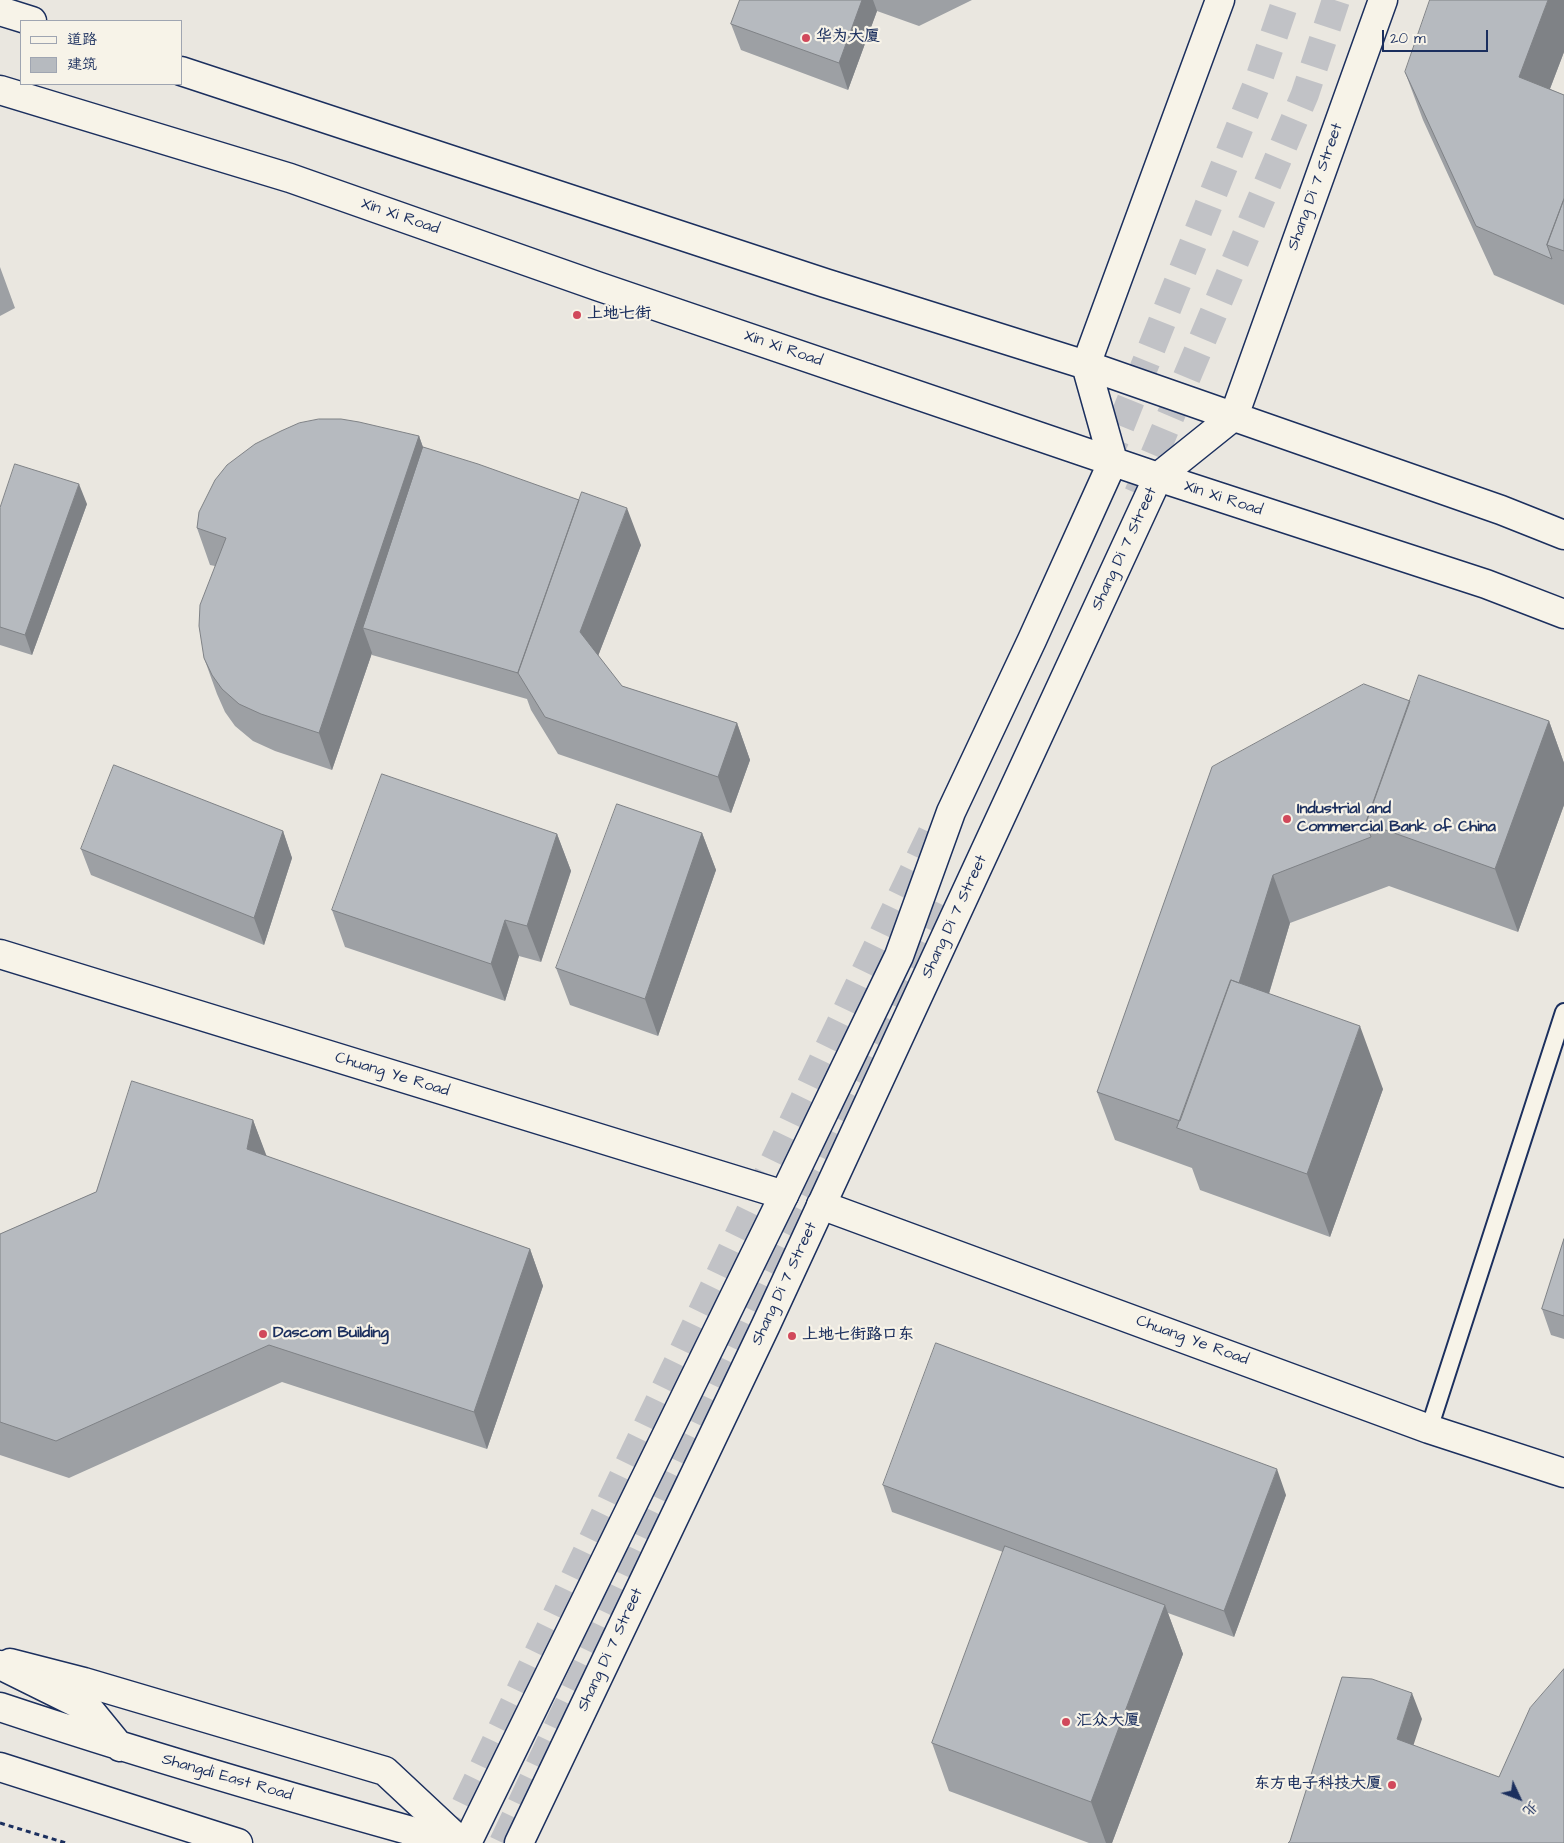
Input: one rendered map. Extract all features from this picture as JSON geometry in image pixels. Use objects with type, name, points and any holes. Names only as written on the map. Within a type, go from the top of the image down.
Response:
[{"type":"main road","points":[[467,1843],[899,956],[951,812],[1113,461],[1086,365],[1220,0]]},
{"type":"main road","name":"Shang Di 7 Street","points":[[520,1843],[821,1205],[1158,477],[1234,416],[1383,0]]},
{"type":"main road","points":[[0,11],[29,20]]},
{"type":"main road","points":[[182,71],[825,283],[1086,365],[1501,510],[1564,535]]},
{"type":"main road","name":"Xin Xi Road","points":[[0,90],[290,178],[606,289],[1158,477],[1486,584],[1564,614]]},
{"type":"main road","name":"Chuang Ye Road","points":[[0,954],[784,1195]]},
{"type":"main road","name":"Chuang Ye Road","points":[[821,1205],[1429,1429],[1564,1473]]},
{"type":"main road","points":[[0,1660],[84,1682],[385,1771],[462,1843]]},
{"type":"main road","points":[[0,1665],[90,1709],[120,1747]]},
{"type":"main road","name":"Shangdi East Road","points":[[0,1707],[120,1747],[455,1843]]},
{"type":"main road","points":[[0,1767],[238,1843]]},
{"type":"lane","points":[[1429,1429],[1564,1012]]},
{"type":"path","points":[[0,1823],[66,1843]]},
{"type":"building","points":[[740,0],[862,0],[839,63],[731,24]]},
{"type":"building","points":[[1430,0],[1548,0],[1519,77],[1564,95],[1564,199],[1547,245],[1552,259],[1476,226],[1405,72]]},
{"type":"building","points":[[1564,199],[1564,251],[1547,245]]},
{"type":"building","points":[[319,419],[341,419],[359,422],[419,436],[319,733],[261,714],[239,704],[222,689],[212,675],[204,658],[199,626],[200,605],[226,538],[197,528],[199,512],[215,480],[227,465],[255,444],[281,431],[299,423]]},
{"type":"building","points":[[423,447],[478,464],[579,500],[518,673],[363,628]]},
{"type":"building","points":[[15,464],[79,484],[25,635],[0,627],[0,508]]},
{"type":"building","points":[[582,492],[627,508],[580,632],[622,686],[737,723],[718,777],[545,717],[518,673]]},
{"type":"building","points":[[1419,675],[1549,721],[1495,869],[1366,823]]},
{"type":"building","points":[[1364,684],[1410,701],[1366,823],[1371,837],[1273,875],[1239,983],[1231,980],[1180,1121],[1097,1092],[1212,767]]},
{"type":"building","points":[[114,765],[283,831],[254,918],[81,849]]},
{"type":"building","points":[[382,774],[557,834],[527,926],[505,920],[491,964],[332,910]]},
{"type":"building","points":[[617,804],[702,833],[645,999],[556,968]]},
{"type":"building","points":[[1231,980],[1360,1026],[1307,1174],[1177,1128]]},
{"type":"building","name":"Dascom Building","points":[[132,1081],[253,1120],[247,1149],[530,1249],[474,1412],[269,1345],[56,1441],[0,1422],[0,1234],[96,1192]]},
{"type":"building","points":[[1564,1239],[1564,1316],[1542,1309]]},
{"type":"building","points":[[936,1343],[1277,1469],[1224,1611],[883,1485]]},
{"type":"building","name":"汇众大厦","points":[[1005,1546],[1165,1605],[1091,1802],[932,1743]]},
{"type":"building","name":"东方电子科技大厦","points":[[1564,1669],[1564,1843],[1288,1843],[1342,1677],[1372,1679],[1412,1693],[1397,1739],[1499,1777],[1530,1708]]},
{"type":"tunnel","points":[[1105,465],[1260,76],[1286,0]]},
{"type":"tunnel","points":[[1138,494],[1305,94],[1336,0]]},
{"type":"tunnel","points":[[447,1843],[937,822]]},
{"type":"tunnel","points":[[503,1843],[945,906]]},
{"type":"place","name":"华为大厦","points":[[806,38]]},
{"type":"place","name":"上地七街","points":[[577,315]]},
{"type":"place","name":"Industrial and Commercial Bank of China","points":[[1287,819]]},
{"type":"place","name":"Dascom Building","points":[[263,1334]]},
{"type":"place","name":"上地七街路口东","points":[[792,1336]]},
{"type":"place","name":"汇众大厦","points":[[1066,1722]]},
{"type":"place","name":"东方电子科技大厦","points":[[1392,1785]]}]
